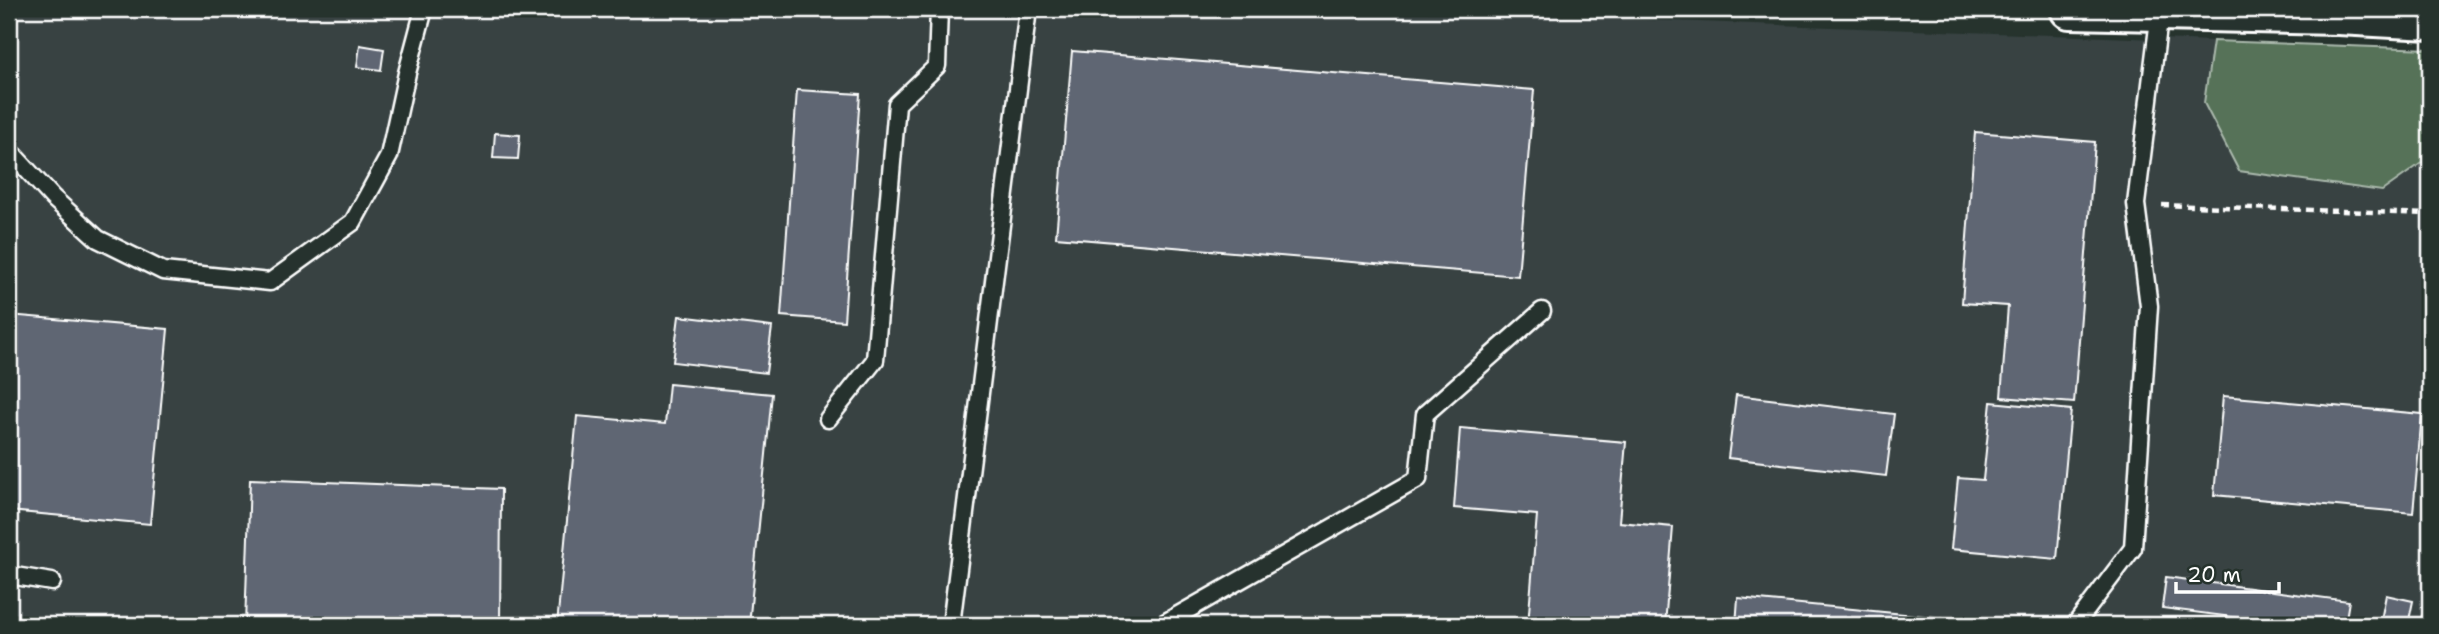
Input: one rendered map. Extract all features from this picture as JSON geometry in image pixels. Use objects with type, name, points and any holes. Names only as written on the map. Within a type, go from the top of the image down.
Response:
[{"type":"main road","points":[[2070,9],[2339,12],[2430,20]]},
{"type":"lane","points":[[9,150],[53,198],[98,239],[163,271],[270,282],[353,222],[390,156],[424,9]]},
{"type":"lane","points":[[828,419],[875,360],[897,104],[937,66],[939,9]]},
{"type":"lane","points":[[951,625],[1028,9]]},
{"type":"lane","points":[[2074,625],[2133,548],[2149,306],[2136,204],[2160,10]]},
{"type":"lane","points":[[1161,625],[1418,479],[1425,414],[1542,311]]},
{"type":"lane","points":[[9,575],[52,582]]},
{"type":"path","points":[[2136,204],[2430,214]]},
{"type":"shaded area","points":[[9,9],[1347,9],[2213,41],[2205,103],[2382,191],[2430,157],[2430,625],[9,625]]},
{"type":"green space","points":[[2213,41],[2430,49],[2430,157],[2382,191],[2239,171],[2204,103]]},
{"type":"building","points":[[360,45],[384,49],[381,70],[357,67]]},
{"type":"building","points":[[1072,51],[1534,90],[1518,276],[1056,237]]},
{"type":"building","points":[[797,90],[860,94],[844,321],[781,316]]},
{"type":"building","points":[[1975,132],[2095,142],[2074,403],[2001,397],[2008,306],[1962,303]]},
{"type":"building","points":[[495,133],[520,135],[518,159],[493,158]]},
{"type":"building","points":[[9,315],[168,329],[150,524],[9,511]]},
{"type":"building","points":[[679,316],[772,327],[766,373],[673,362]]},
{"type":"building","points":[[669,384],[772,394],[749,625],[557,625],[577,416],[665,424]]},
{"type":"building","points":[[1736,395],[1894,414],[1886,476],[1728,458]]},
{"type":"building","points":[[2223,396],[2422,414],[2413,513],[2214,495]]},
{"type":"building","points":[[1991,402],[2071,410],[2057,559],[1951,549],[1958,478],[1983,480]]},
{"type":"building","points":[[1460,428],[1626,442],[1619,522],[1673,527],[1665,625],[1528,625],[1537,515],[1454,508]]},
{"type":"building","points":[[250,479],[501,489],[500,625],[245,625]]},
{"type":"building","points":[[2166,577],[2349,601],[2345,625],[2294,625],[2162,608]]},
{"type":"building","points":[[2386,595],[2413,601],[2408,625],[2381,620]]},
{"type":"building","points":[[1738,598],[2018,625],[1736,625]]}]
